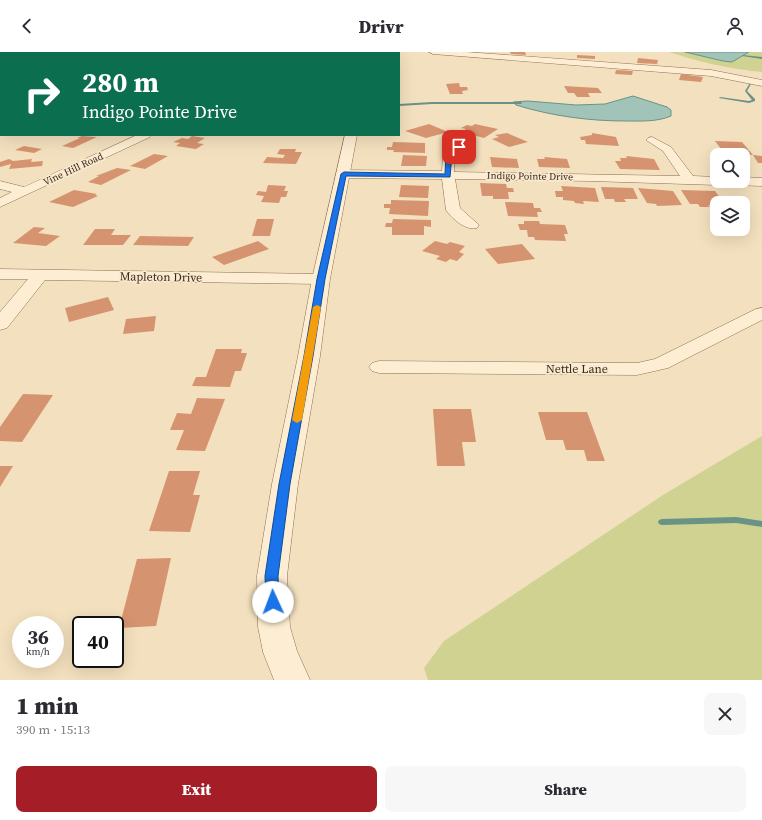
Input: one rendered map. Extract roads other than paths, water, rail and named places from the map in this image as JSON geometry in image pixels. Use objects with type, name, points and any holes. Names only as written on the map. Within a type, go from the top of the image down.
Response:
[{"type":"street","points":[[434,52],[711,73],[762,83]]},
{"type":"street","points":[[538,52],[543,60]]},
{"type":"street","name":"Vine Hill Road","points":[[0,203],[144,136]]},
{"type":"street","points":[[292,680],[280,652],[274,627],[272,576],[285,484],[309,356],[321,279],[351,136]]},
{"type":"street","points":[[652,140],[667,149],[689,180]]},
{"type":"street","points":[[459,147],[449,154],[448,176],[453,210],[472,225]]},
{"type":"street","name":"Indigo Pointe Drive","points":[[344,174],[710,180]]},
{"type":"street","points":[[750,182],[762,182]]},
{"type":"street","points":[[0,184],[24,191]]},
{"type":"street","name":"Mapleton Drive","points":[[0,274],[321,279]]},
{"type":"street","points":[[0,324],[40,275]]},
{"type":"street","name":"Nettle Lane","points":[[379,367],[637,369],[661,364],[762,313]]},
{"type":"water","points":[[685,52],[749,52],[732,62]]},
{"type":"water","points":[[633,96],[667,107],[671,110],[671,116],[643,121],[584,119],[543,112],[516,105],[513,102],[528,101],[576,105],[605,104]]},
{"type":"waterway","points":[[743,56],[762,58]]},
{"type":"waterway","points":[[720,98],[749,102],[754,100],[746,91],[750,84]]},
{"type":"waterway","points":[[400,105],[432,103],[521,103]]},
{"type":"waterway","points":[[662,522],[736,520],[762,524]]}]
